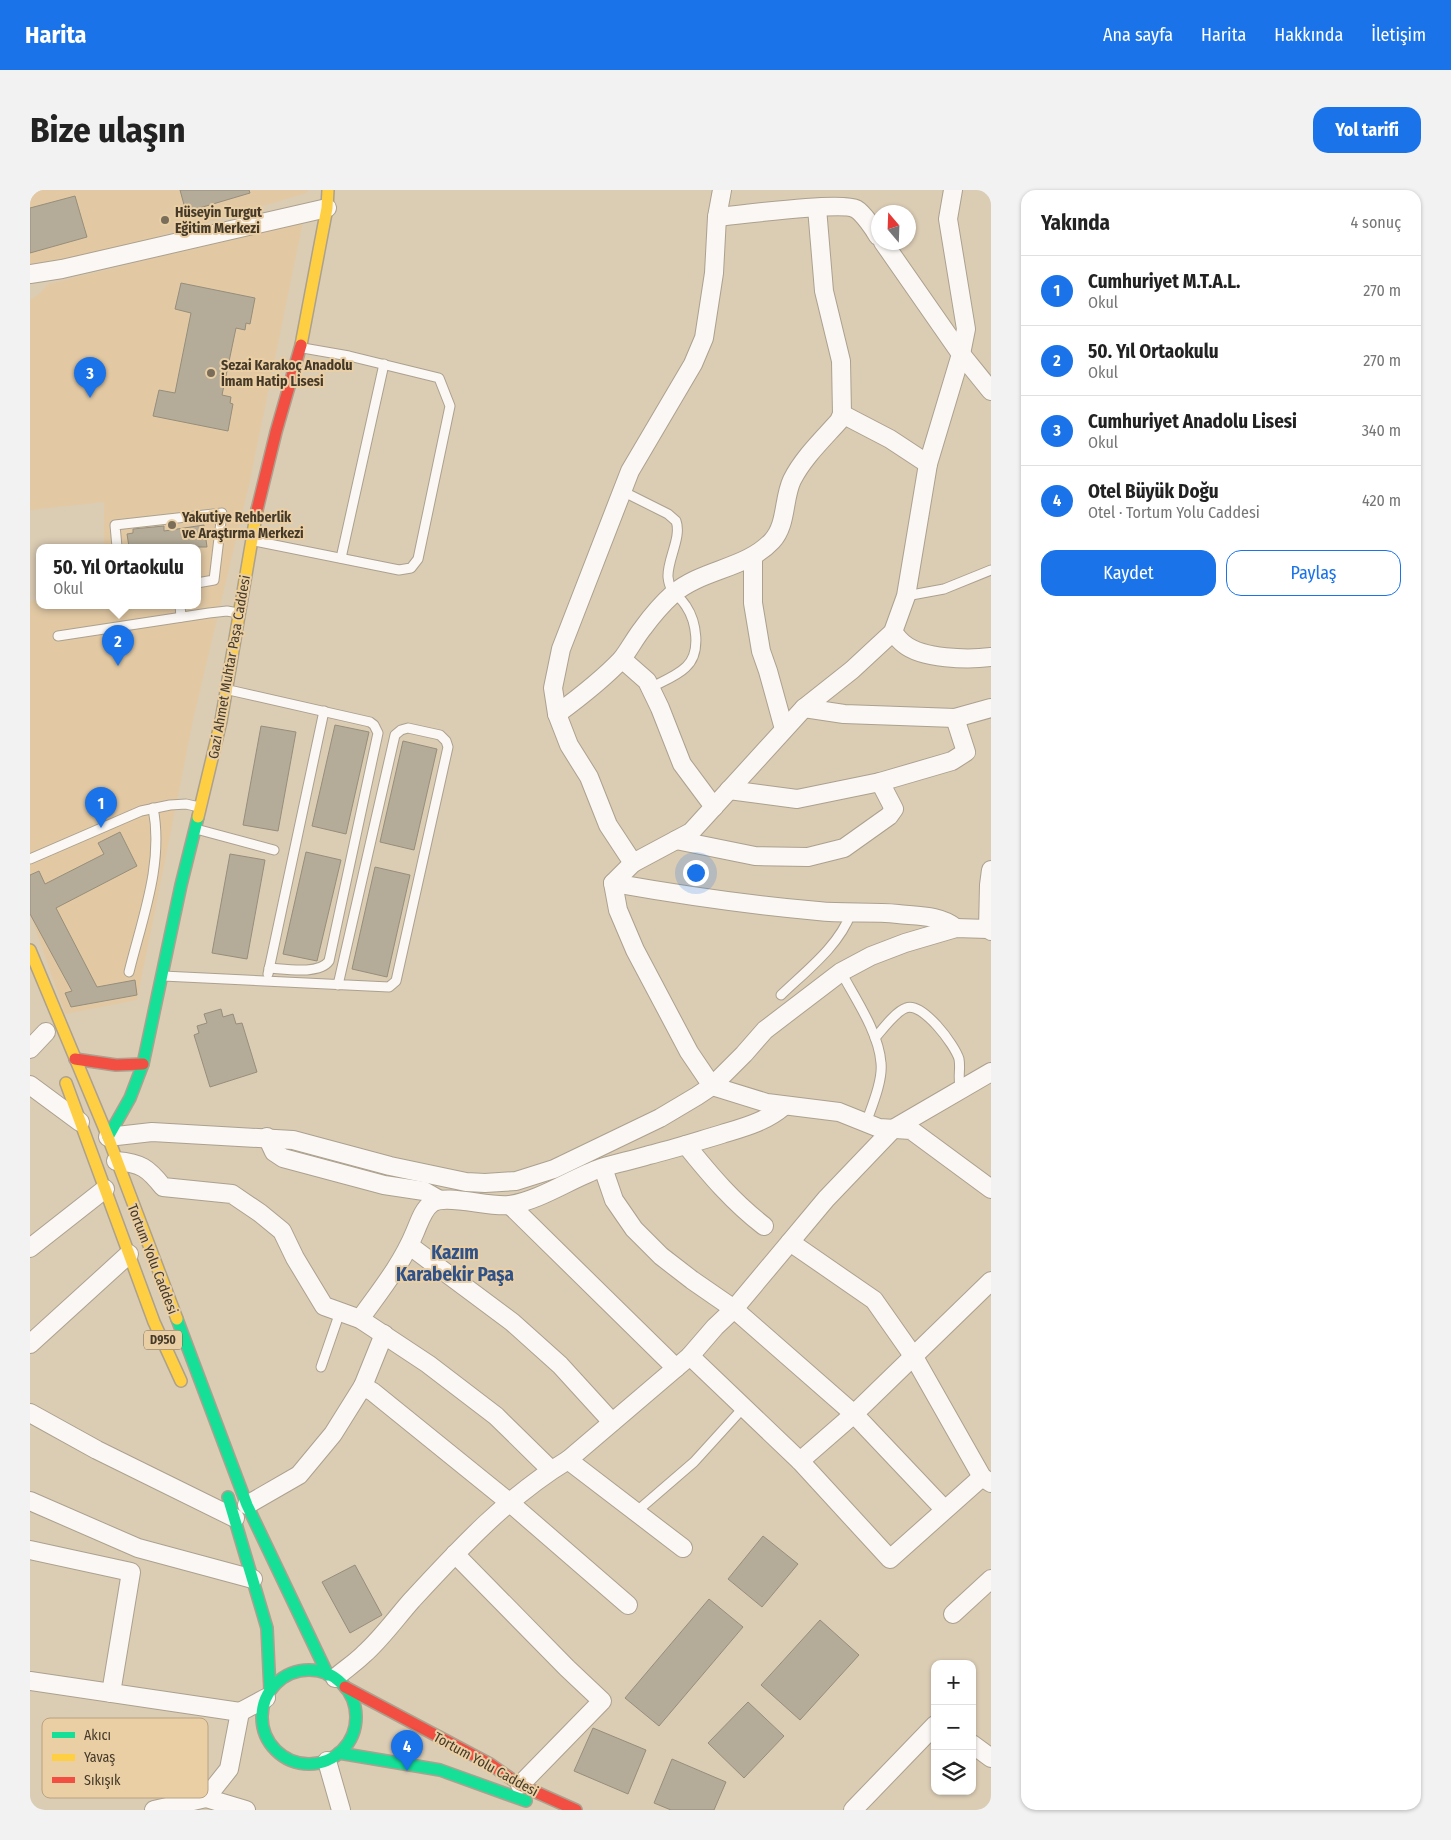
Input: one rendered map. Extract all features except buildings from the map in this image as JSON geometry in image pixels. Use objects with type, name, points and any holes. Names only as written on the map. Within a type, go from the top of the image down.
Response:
[{"type":"main road","name":"Gazi Ahmet Muhtar Paşa Caddesi","points":[[108,1137],[130,1098],[143,1064],[182,885],[221,721],[252,540],[276,432],[301,348],[327,208],[328,190]]},
{"type":"main road","name":"Tortum Yolu Caddesi","points":[[30,950],[108,1137],[247,1505],[336,1680],[352,1699],[356,1714],[354,1728],[349,1742],[333,1757],[312,1764],[298,1763],[284,1758],[273,1748],[266,1737],[262,1724],[262,1711],[268,1695],[283,1678],[296,1672],[309,1670],[336,1680],[490,1764],[520,1785],[576,1810]]},
{"type":"main road","points":[[75,1059],[109,1066],[127,1067],[143,1064]]},
{"type":"main road","name":"Tortum Yolu Caddesi","points":[[63,1076],[154,1322],[187,1393]]},
{"type":"main road","name":"Tortum Yolu Caddesi","points":[[224,1482],[267,1628],[268,1695]]},
{"type":"main road","name":"Tortum Yolu Caddesi","points":[[333,1757],[440,1770],[536,1806]]},
{"type":"street","points":[[633,863],[608,824],[589,777],[569,745],[558,714],[553,688],[560,649],[630,471],[693,364],[704,338],[714,273],[717,217],[722,190]]},
{"type":"street","points":[[613,883],[633,863],[691,832],[804,708],[852,670],[893,632],[906,596],[928,464],[961,354],[966,329],[948,219],[953,190]]},
{"type":"street","points":[[717,217],[844,207],[856,209],[871,227]]},
{"type":"street","points":[[30,274],[62,269],[327,208]]},
{"type":"street","points":[[558,714],[582,696],[622,659],[643,628],[673,594],[690,583],[753,557],[773,540],[780,530],[786,496],[791,482],[799,468],[839,420],[842,414],[841,361],[824,291],[817,208]]},
{"type":"street","points":[[889,250],[961,354],[991,391]]},
{"type":"street","points":[[30,279],[62,269]]},
{"type":"street","points":[[842,414],[890,439],[928,464]]},
{"type":"street","points":[[753,557],[753,604],[761,651],[784,729]]},
{"type":"street","points":[[893,632],[904,645],[929,655],[976,659],[991,657]]},
{"type":"street","points":[[622,659],[647,681],[682,764],[714,807]]},
{"type":"street","points":[[804,708],[844,714],[955,718],[991,708]]},
{"type":"street","points":[[729,790],[797,799],[880,782],[952,761],[966,752],[955,718]]},
{"type":"street","points":[[676,840],[755,856],[808,857],[844,848],[889,816],[894,809],[880,782]]},
{"type":"street","points":[[108,1137],[152,1132],[293,1140],[383,1164],[466,1182],[485,1183],[516,1180],[554,1169],[645,1126],[712,1086],[765,1030],[841,972],[871,956],[905,943],[956,928],[990,930],[989,885],[991,870]]},
{"type":"street","points":[[613,883],[754,906],[829,912],[888,913],[934,918],[948,922],[956,928]]},
{"type":"street","points":[[613,883],[618,910],[635,950],[689,1052],[712,1086],[742,1096],[784,1106],[838,1112],[879,1128],[911,1130],[991,1189]]},
{"type":"street","points":[[30,1049],[47,1035]]},
{"type":"street","points":[[336,1680],[364,1654],[455,1554],[509,1502],[551,1470],[568,1460],[690,1356],[715,1327],[734,1309],[826,1199],[893,1129],[991,1072]]},
{"type":"street","points":[[30,1085],[80,1122]]},
{"type":"street","points":[[360,1319],[410,1246],[429,1206],[438,1199],[448,1198],[486,1205],[510,1205],[541,1195],[574,1178],[603,1168],[755,1124],[772,1116],[784,1106]]},
{"type":"street","points":[[268,1138],[274,1152],[283,1158],[384,1185],[424,1192],[438,1199]]},
{"type":"street","points":[[686,1145],[716,1183],[741,1208],[764,1226]]},
{"type":"street","points":[[116,1161],[133,1162],[151,1172],[163,1187],[232,1194],[282,1231],[295,1258],[324,1306],[360,1319],[428,1364],[496,1416],[551,1470]]},
{"type":"street","points":[[603,1168],[614,1200],[634,1229],[661,1256],[734,1309],[854,1414],[944,1509]]},
{"type":"street","points":[[30,1248],[105,1189]]},
{"type":"street","points":[[510,1205],[676,1368]]},
{"type":"street","points":[[690,1356],[800,1462],[890,1559],[944,1509],[986,1480],[914,1357],[874,1300],[790,1242]]},
{"type":"street","points":[[410,1246],[512,1322],[560,1366],[612,1422]]},
{"type":"street","points":[[30,1344],[129,1254]]},
{"type":"street","points":[[800,1462],[914,1357],[991,1280]]},
{"type":"street","points":[[247,1505],[299,1475],[333,1434],[363,1386],[384,1334]]},
{"type":"street","points":[[363,1386],[373,1392],[509,1502],[628,1605]]},
{"type":"street","points":[[30,1413],[97,1450],[234,1518]]},
{"type":"street","points":[[568,1460],[683,1548]]},
{"type":"street","points":[[30,1501],[138,1548],[253,1579]]},
{"type":"street","points":[[111,1692],[131,1572],[138,1548]]},
{"type":"street","points":[[30,1550],[131,1572]]},
{"type":"street","points":[[455,1554],[602,1701],[520,1785]]},
{"type":"street","points":[[953,1614],[991,1579]]},
{"type":"street","points":[[33,1684],[111,1692],[240,1712],[268,1695]]},
{"type":"street","points":[[208,1795],[229,1769],[240,1712]]},
{"type":"street","points":[[853,1810],[931,1729]]},
{"type":"street","points":[[976,1747],[991,1758]]},
{"type":"street","points":[[333,1757],[341,1810]]},
{"type":"street","points":[[154,1810],[206,1798],[246,1810]]},
{"type":"lane","points":[[252,540],[399,570],[410,568],[418,559],[450,406],[438,378],[349,356],[301,348]]},
{"type":"lane","points":[[341,558],[384,364]]},
{"type":"lane","points":[[622,491],[668,514],[676,521],[678,530],[668,570],[670,586],[673,594],[683,602],[692,619],[696,642],[693,657],[687,666],[650,688]]},
{"type":"lane","points":[[117,544],[116,525],[222,513],[214,580],[201,582]]},
{"type":"lane","points":[[906,596],[944,589],[991,570]]},
{"type":"lane","points":[[180,609],[181,617]]},
{"type":"lane","points":[[58,636],[227,611],[239,613]]},
{"type":"lane","points":[[226,689],[370,722],[377,729],[378,737],[329,961],[323,967],[316,970],[269,968]]},
{"type":"lane","points":[[266,981],[324,711]]},
{"type":"lane","points":[[163,976],[338,985],[389,987],[396,981],[448,747],[446,741],[440,735],[408,728],[401,730],[395,735],[338,985]]},
{"type":"lane","points":[[30,859],[141,811],[178,804],[201,807]]},
{"type":"lane","points":[[129,972],[155,864],[157,834],[153,808]]},
{"type":"lane","points":[[196,829],[274,850]]},
{"type":"lane","points":[[781,995],[832,944],[846,926],[851,913]]},
{"type":"lane","points":[[841,972],[867,1019],[875,1038],[882,1064],[866,1122]]},
{"type":"lane","points":[[875,1038],[902,1010],[911,1007],[918,1008],[940,1029],[955,1050],[960,1064],[958,1079],[961,1090]]},
{"type":"lane","points":[[321,1367],[340,1312]]},
{"type":"lane","points":[[636,1512],[694,1462],[744,1407]]},
{"type":"shaded area","points":[[30,190],[308,190],[307,193],[122,247],[30,266]]},
{"type":"shaded area","points":[[303,222],[249,485],[194,716],[137,1000],[65,1014],[30,913],[30,601],[36,600],[36,609],[201,609],[201,544],[104,544],[104,502],[30,510],[30,300],[48,284]]},
{"type":"traffic: fast","points":[[108,1137],[130,1098],[143,1064],[181,885],[198,817]]},
{"type":"traffic: fast","points":[[177,1319],[247,1505],[328,1675]]},
{"type":"traffic: fast","points":[[228,1497],[267,1628],[270,1691]]},
{"type":"traffic: fast","points":[[309,1670],[327,1674],[342,1684],[352,1699],[356,1717],[352,1735],[342,1750],[327,1760],[309,1764],[291,1760],[276,1750],[266,1735],[262,1717],[266,1699],[276,1684],[291,1674],[309,1670]]},
{"type":"traffic: fast","points":[[339,1753],[440,1770],[526,1801]]},
{"type":"traffic: slow","points":[[301,345],[327,208],[328,190]]},
{"type":"traffic: slow","points":[[198,817],[221,721],[257,510]]},
{"type":"traffic: slow","points":[[30,950],[108,1137],[177,1319]]},
{"type":"traffic: slow","points":[[66,1083],[154,1322],[181,1381]]},
{"type":"traffic: jam","points":[[257,510],[276,432],[301,345]]},
{"type":"traffic: jam","points":[[75,1059],[116,1065],[143,1064]]},
{"type":"traffic: jam","points":[[345,1687],[490,1764],[520,1785],[576,1810]]},
{"type":"place","name":"Hüseyin Turgut Eğitim Merkezi","points":[[165,220]]},
{"type":"place","name":"Sezai Karakoç Anadolu İmam Hatip Lisesi","points":[[211,373]]},
{"type":"place","name":"Cumhuriyet Anadolu Lisesi","points":[[90,398]]},
{"type":"place","name":"Yakutiye Rehberlik ve Araştırma Merkezi","points":[[172,525]]},
{"type":"place","name":"50. Yıl Ortaokulu","points":[[118,666]]},
{"type":"place","name":"Cumhuriyet M.T.A.L.","points":[[101,828]]},
{"type":"place","name":"Otel Büyük Doğu","points":[[407,1771]]},
{"type":"district","name":"Kazım Karabekir Paşa","points":[[455,1263]]}]
